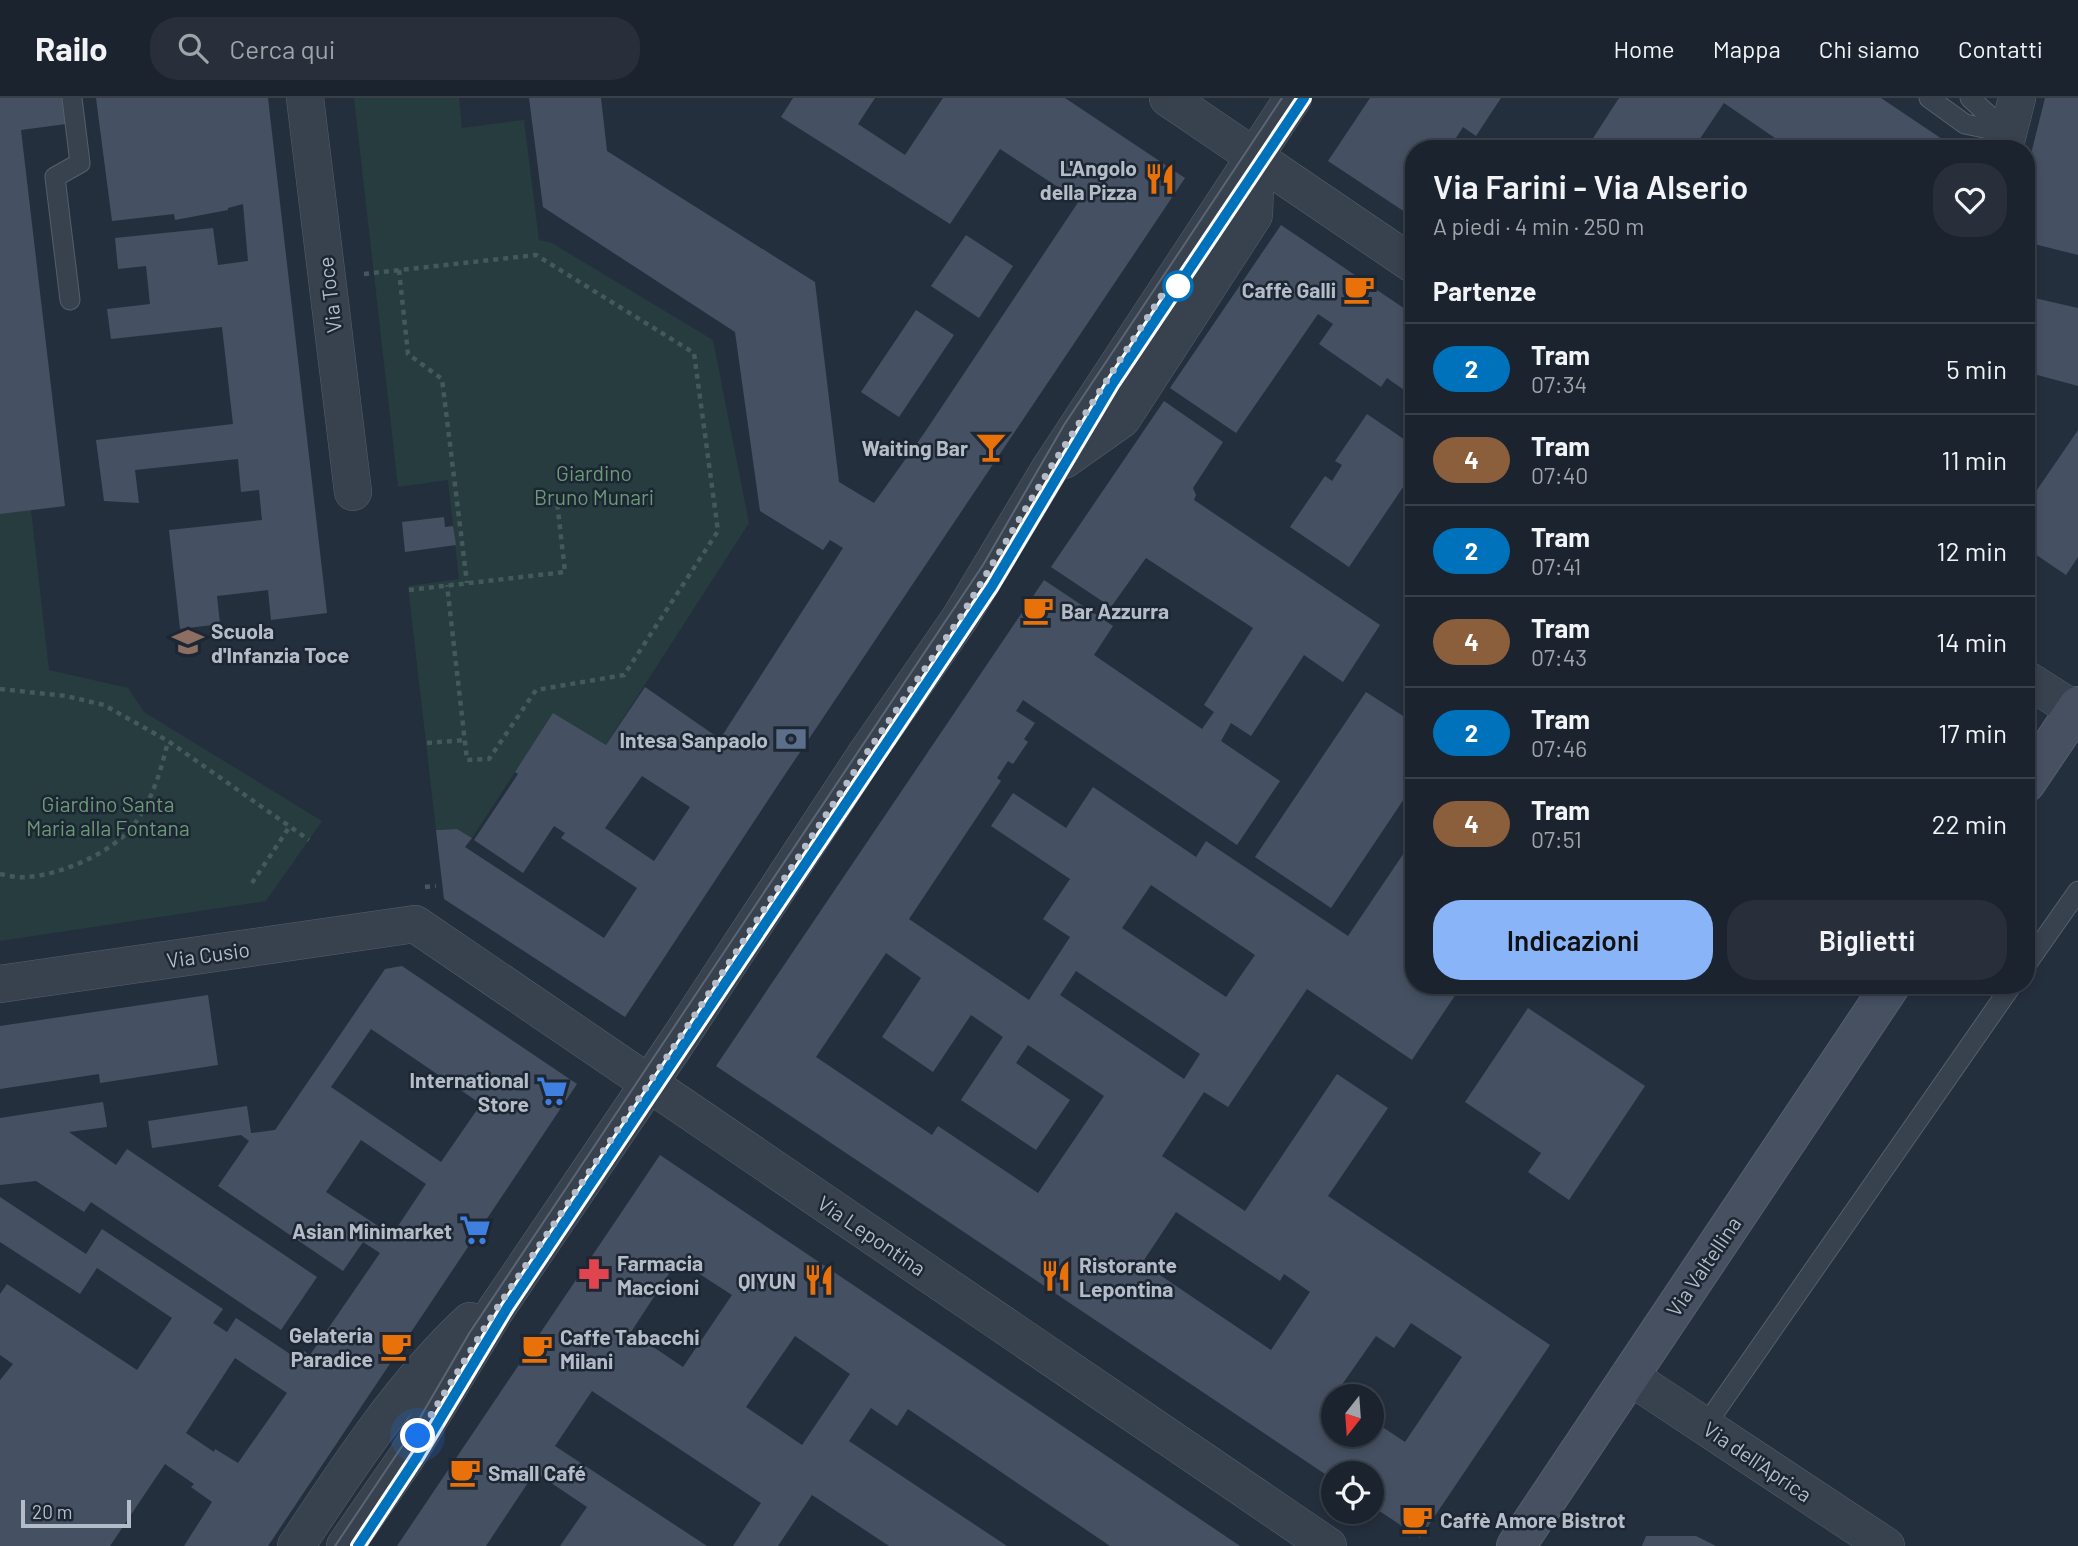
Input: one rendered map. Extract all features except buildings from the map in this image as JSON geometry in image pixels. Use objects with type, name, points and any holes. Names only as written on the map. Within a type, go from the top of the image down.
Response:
[{"type":"main road","points":[[2035,770],[2077,708]]},
{"type":"main road","name":"Via Valtellina","points":[[1516,1546],[1885,994]]},
{"type":"street","name":"Via Toce","points":[[305,98],[353,492]]},
{"type":"street","points":[[1168,98],[1405,259]]},
{"type":"street","points":[[1255,157],[1266,98]]},
{"type":"street","points":[[345,1546],[406,1458],[517,1278],[866,754],[960,618],[1049,470],[1293,98]]},
{"type":"street","points":[[2006,140],[2017,98]]},
{"type":"street","points":[[2035,684],[2077,708]]},
{"type":"street","name":"Via Lepontina","points":[[415,924],[1328,1546]]},
{"type":"street","name":"Via Cusio","points":[[0,984],[415,924]]},
{"type":"street","points":[[296,1546],[362,1447],[434,1359],[462,1328],[517,1278]]},
{"type":"street","name":"Via dell'Aprica","points":[[1629,1376],[1886,1546]]},
{"type":"lane","points":[[70,300],[55,177],[80,163],[72,98]]},
{"type":"lane","points":[[1929,98],[1965,124],[2004,140]]},
{"type":"lane","points":[[1970,98],[2005,140]]},
{"type":"lane","points":[[2035,952],[2078,891]]},
{"type":"lane","points":[[1705,1426],[2006,994]]},
{"type":"path","points":[[364,274],[537,255],[694,353],[718,531],[624,676],[536,690],[489,759],[467,760],[447,585]]},
{"type":"path","points":[[399,270],[408,354],[442,379],[467,583]]},
{"type":"path","points":[[409,590],[565,572],[557,501]]},
{"type":"path","points":[[0,689],[65,696],[104,705],[168,741],[309,840]]},
{"type":"path","points":[[426,743],[465,740]]},
{"type":"path","points":[[0,874],[26,878],[69,869],[103,850],[131,828],[148,802],[168,741]]},
{"type":"path","points":[[252,883],[290,826]]},
{"type":"green space","name":"Giardino Bruno Munari","points":[[354,98],[459,98],[462,128],[524,120],[539,240],[552,243],[713,340],[749,523],[606,745],[553,714],[472,838],[457,829],[436,830],[408,586],[459,579],[448,480],[398,487]]},
{"type":"green space","name":"Giardino Santa Maria alla Fontana","points":[[31,510],[49,670],[128,688],[144,712],[322,821],[266,901],[0,941],[0,514]]},
{"type":"tram line","points":[[335,1546],[411,1433],[470,1332],[983,565],[1064,425],[1282,98]]},
{"type":"tram line","points":[[358,1546],[425,1444],[507,1309],[975,612],[1113,383],[1304,98]]},
{"type":"tram line","name":"2","points":[[358,1546],[417,1457],[507,1308],[992,586],[1113,383],[1304,98]]},
{"type":"place","name":"L'Angolo della Pizza","points":[[1160,179]]},
{"type":"place","name":"Caffè Galli","points":[[1359,289]]},
{"type":"place","name":"Waiting Bar","points":[[991,447]]},
{"type":"place","name":"Bar Azzurra","points":[[1038,610]]},
{"type":"place","name":"Scuola d'Infanzia Toce","points":[[188,642]]},
{"type":"place","name":"Intesa Sanpaolo","points":[[791,739]]},
{"type":"place","name":"International Store","points":[[552,1091]]},
{"type":"place","name":"Asian Minimarket","points":[[475,1230]]},
{"type":"place","name":"Farmacia Maccioni","points":[[594,1274]]},
{"type":"place","name":"Ristorante Lepontina","points":[[1056,1276]]},
{"type":"place","name":"QIYUN","points":[[819,1280]]},
{"type":"place","name":"Gelateria Paradice","points":[[396,1346]]},
{"type":"place","name":"Caffe Tabacchi Milani","points":[[537,1348]]},
{"type":"place","name":"Small Café","points":[[465,1472]]},
{"type":"place","name":"Caffè Amore Bistrot","points":[[1417,1519]]},
{"type":"route","points":[[418,1436],[495,1311],[679,1039],[866,754],[960,618],[1049,470],[1171,281],[1178,286]]}]
